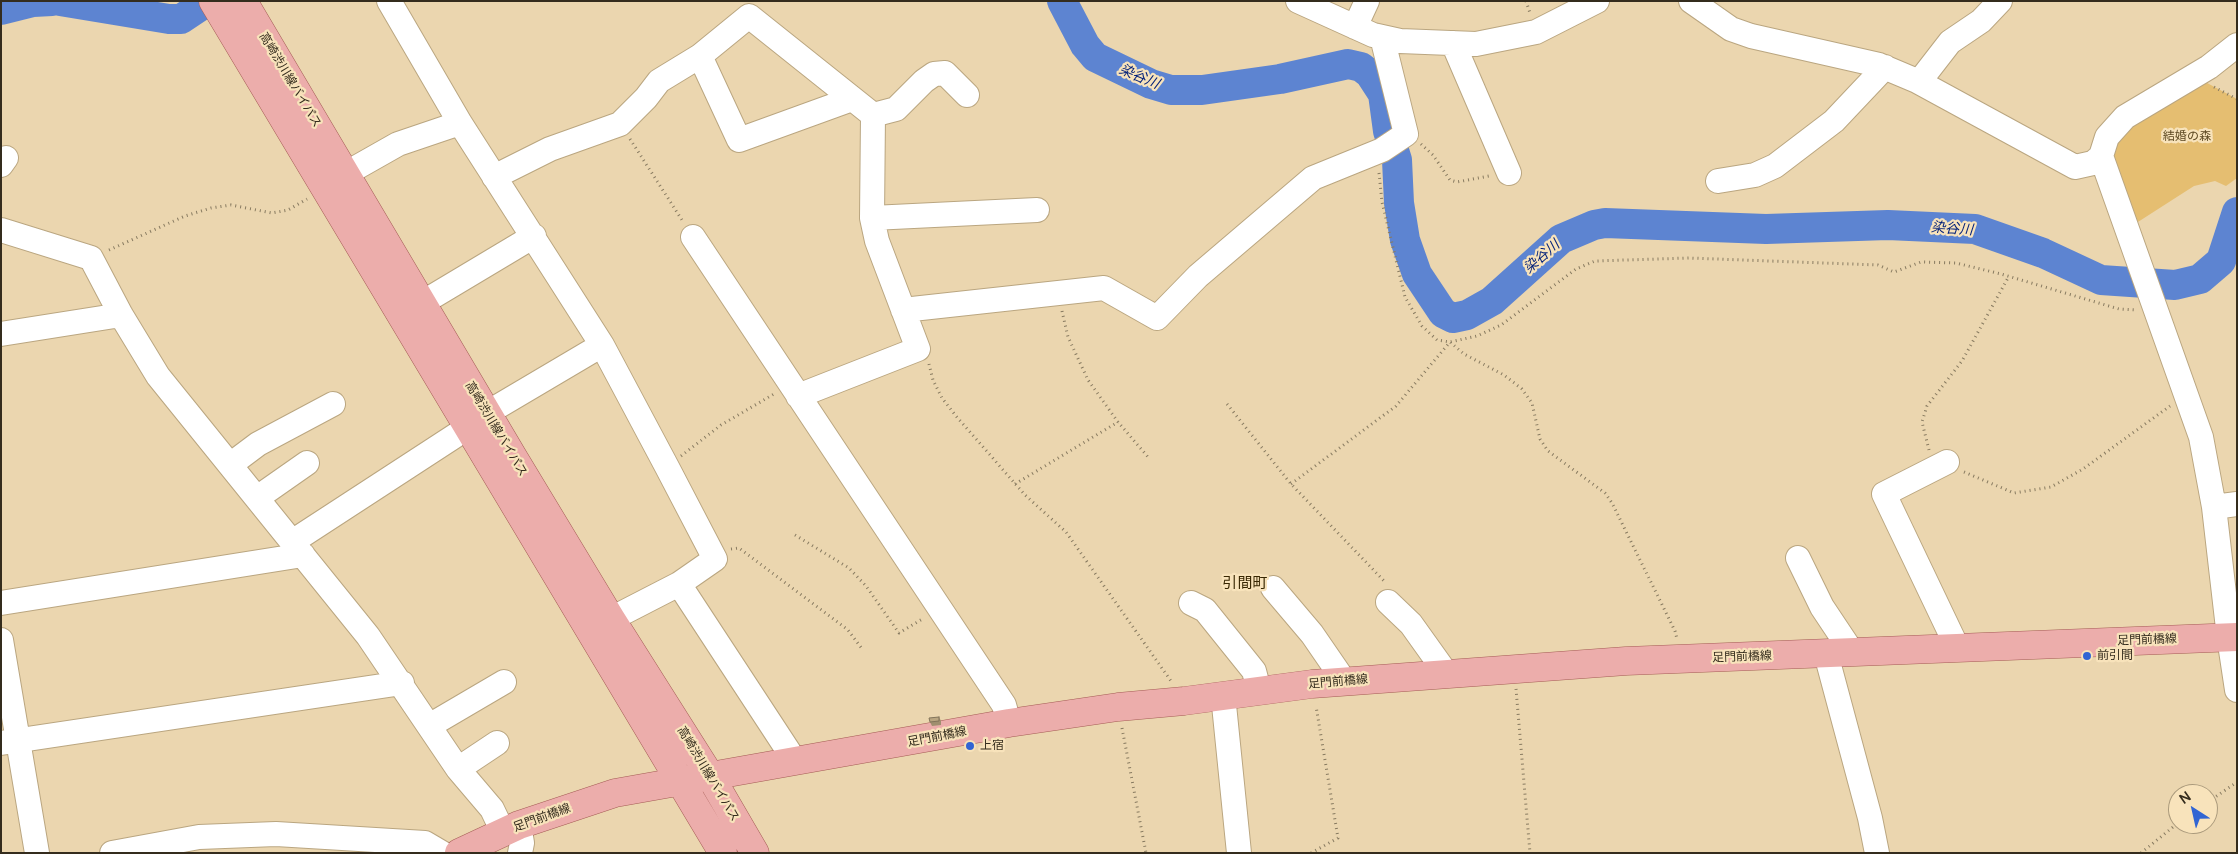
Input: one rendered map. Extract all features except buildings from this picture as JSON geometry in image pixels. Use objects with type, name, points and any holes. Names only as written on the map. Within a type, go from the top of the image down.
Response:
[{"type":"main road","name":"高崎渋川線バイパス","points":[[231,7],[477,421],[616,673],[722,853]]},
{"type":"main road","name":"高崎渋川線バイパス","points":[[335,181],[422,303],[477,421],[611,619],[709,774],[755,853]]},
{"type":"main road","name":"足門前橋線","points":[[459,853],[514,837],[615,792],[709,774],[907,742],[1009,723],[1118,707],[1184,701],[1312,684],[1446,673],[1683,659],[2233,637]]},
{"type":"street","points":[[389,1],[460,123],[602,345],[715,559],[679,584],[611,619]]},
{"type":"street","points":[[1298,1],[1382,37],[1400,40],[1476,44],[1536,32],[1597,1]]},
{"type":"street","points":[[1355,27],[1367,1]]},
{"type":"street","points":[[1691,1],[1731,29],[1751,36],[1885,67],[1919,82],[2075,167],[2093,163],[2101,156],[2107,137],[2125,117],[2209,67],[2237,46]]},
{"type":"street","points":[[1919,82],[1950,42],[1981,21],[2000,1]]},
{"type":"street","points":[[494,177],[550,149],[620,124],[646,98],[659,81],[700,56],[749,16],[873,115]]},
{"type":"street","points":[[903,310],[1104,288],[1157,318],[1198,276],[1313,178],[1382,150],[1406,134],[1382,37]]},
{"type":"street","points":[[1453,43],[1509,173]]},
{"type":"street","points":[[700,56],[739,140],[852,98]]},
{"type":"street","points":[[1718,181],[1755,175],[1783,160],[1834,121],[1885,67]]},
{"type":"street","points":[[873,115],[896,109],[924,80],[934,74],[945,74],[967,95]]},
{"type":"street","points":[[794,390],[918,350],[877,241],[872,218],[873,115]]},
{"type":"street","points":[[335,181],[398,144],[460,123]]},
{"type":"street","points":[[2101,156],[2225,506],[2237,690]]},
{"type":"street","points":[[872,218],[1037,210]]},
{"type":"street","points":[[1,230],[92,258],[120,315],[158,376],[368,636],[402,683],[458,769],[514,837]]},
{"type":"street","points":[[422,303],[534,236]]},
{"type":"street","points":[[693,237],[1004,705],[1009,723]]},
{"type":"street","points":[[1,334],[120,315]]},
{"type":"street","points":[[1,603],[297,548],[477,421],[602,345]]},
{"type":"street","points":[[230,465],[258,444],[333,404]]},
{"type":"street","points":[[1947,462],[1884,494],[1958,649]]},
{"type":"street","points":[[257,498],[308,463]]},
{"type":"street","points":[[1798,558],[1822,607],[1839,653],[1877,853]]},
{"type":"street","points":[[679,584],[795,760]]},
{"type":"street","points":[[1273,588],[1312,634],[1345,682]]},
{"type":"street","points":[[1390,595],[1446,673]]},
{"type":"street","points":[[1190,603],[1205,610],[1254,671],[1259,690]]},
{"type":"street","points":[[1,640],[10,742],[37,853]]},
{"type":"street","points":[[430,726],[504,682]]},
{"type":"street","points":[[10,742],[402,683]]},
{"type":"street","points":[[1223,695],[1239,853]]},
{"type":"street","points":[[458,769],[497,743]]},
{"type":"street","points":[[112,853],[199,837],[276,834],[424,843],[442,853]]},
{"type":"path","points":[[620,124],[693,237]]},
{"type":"path","points":[[1406,134],[1420,143],[1433,156],[1450,180],[1457,182],[1509,173]]},
{"type":"path","points":[[1382,150],[1378,168],[1382,202],[1405,297],[1422,326],[1437,340],[1450,342],[1477,336],[1501,324],[1576,269],[1595,261],[1688,258],[1878,265],[1894,272],[1920,262],[1956,263],[2009,276],[2120,309],[2155,308]]},
{"type":"path","points":[[92,258],[185,216],[211,208],[232,205],[272,213],[288,210],[335,181]]},
{"type":"path","points":[[2009,276],[1962,361],[1927,406],[1922,422],[1928,449],[1947,462],[1971,476],[2014,493],[2051,486],[2083,469],[2186,395]]},
{"type":"path","points":[[1058,293],[1068,336],[1088,380],[1118,422],[1148,457]]},
{"type":"path","points":[[1291,484],[1360,435],[1396,406],[1450,342]]},
{"type":"path","points":[[1450,342],[1464,354],[1504,375],[1522,390],[1532,403],[1540,438],[1548,451],[1605,493],[1612,503],[1675,631],[1683,659]]},
{"type":"path","points":[[918,350],[926,352],[933,380],[942,398],[1025,496],[1066,532],[1184,701]]},
{"type":"path","points":[[667,467],[721,425],[794,390]]},
{"type":"path","points":[[1227,404],[1291,484],[1390,595]]},
{"type":"path","points":[[1015,484],[1118,422]]},
{"type":"path","points":[[795,535],[849,568],[866,586],[899,633],[940,609]]},
{"type":"path","points":[[715,559],[730,549],[739,548],[848,630],[864,650]]},
{"type":"path","points":[[1514,669],[1530,853]]},
{"type":"path","points":[[1311,853],[1338,838],[1312,684]]},
{"type":"path","points":[[1118,707],[1146,853]]},
{"type":"path","points":[[2218,795],[2237,782]]},
{"type":"path","points":[[2141,853],[2168,831]]},
{"type":"green space","name":"結婚の森","points":[[2194,76],[2237,99],[2237,178],[2226,186],[2215,181],[2194,186],[2127,229],[2107,137]]},
{"type":"waterway","name":"染谷川","points":[[1,10],[33,2],[52,1]]},
{"type":"waterway","name":"染谷川","points":[[60,1],[169,19],[181,19],[208,1]]},
{"type":"waterway","name":"染谷川","points":[[1062,1],[1085,45],[1095,57],[1151,84],[1171,90],[1202,90],[1280,79],[1348,64],[1361,67],[1370,74],[1383,94],[1388,131],[1397,160],[1399,203],[1405,240],[1417,274],[1443,313],[1453,318],[1467,315],[1492,301],[1561,239],[1594,225],[1605,223],[1766,229],[1888,225],[1975,229],[2043,253],[2101,280],[2175,285],[2200,279],[2221,261],[2237,212]]},
{"type":"place","name":"前引間","points":[[2087,656]]},
{"type":"place","name":"上宿","points":[[970,746]]},
{"type":"district","name":"引間町","points":[[1245,584]]}]
